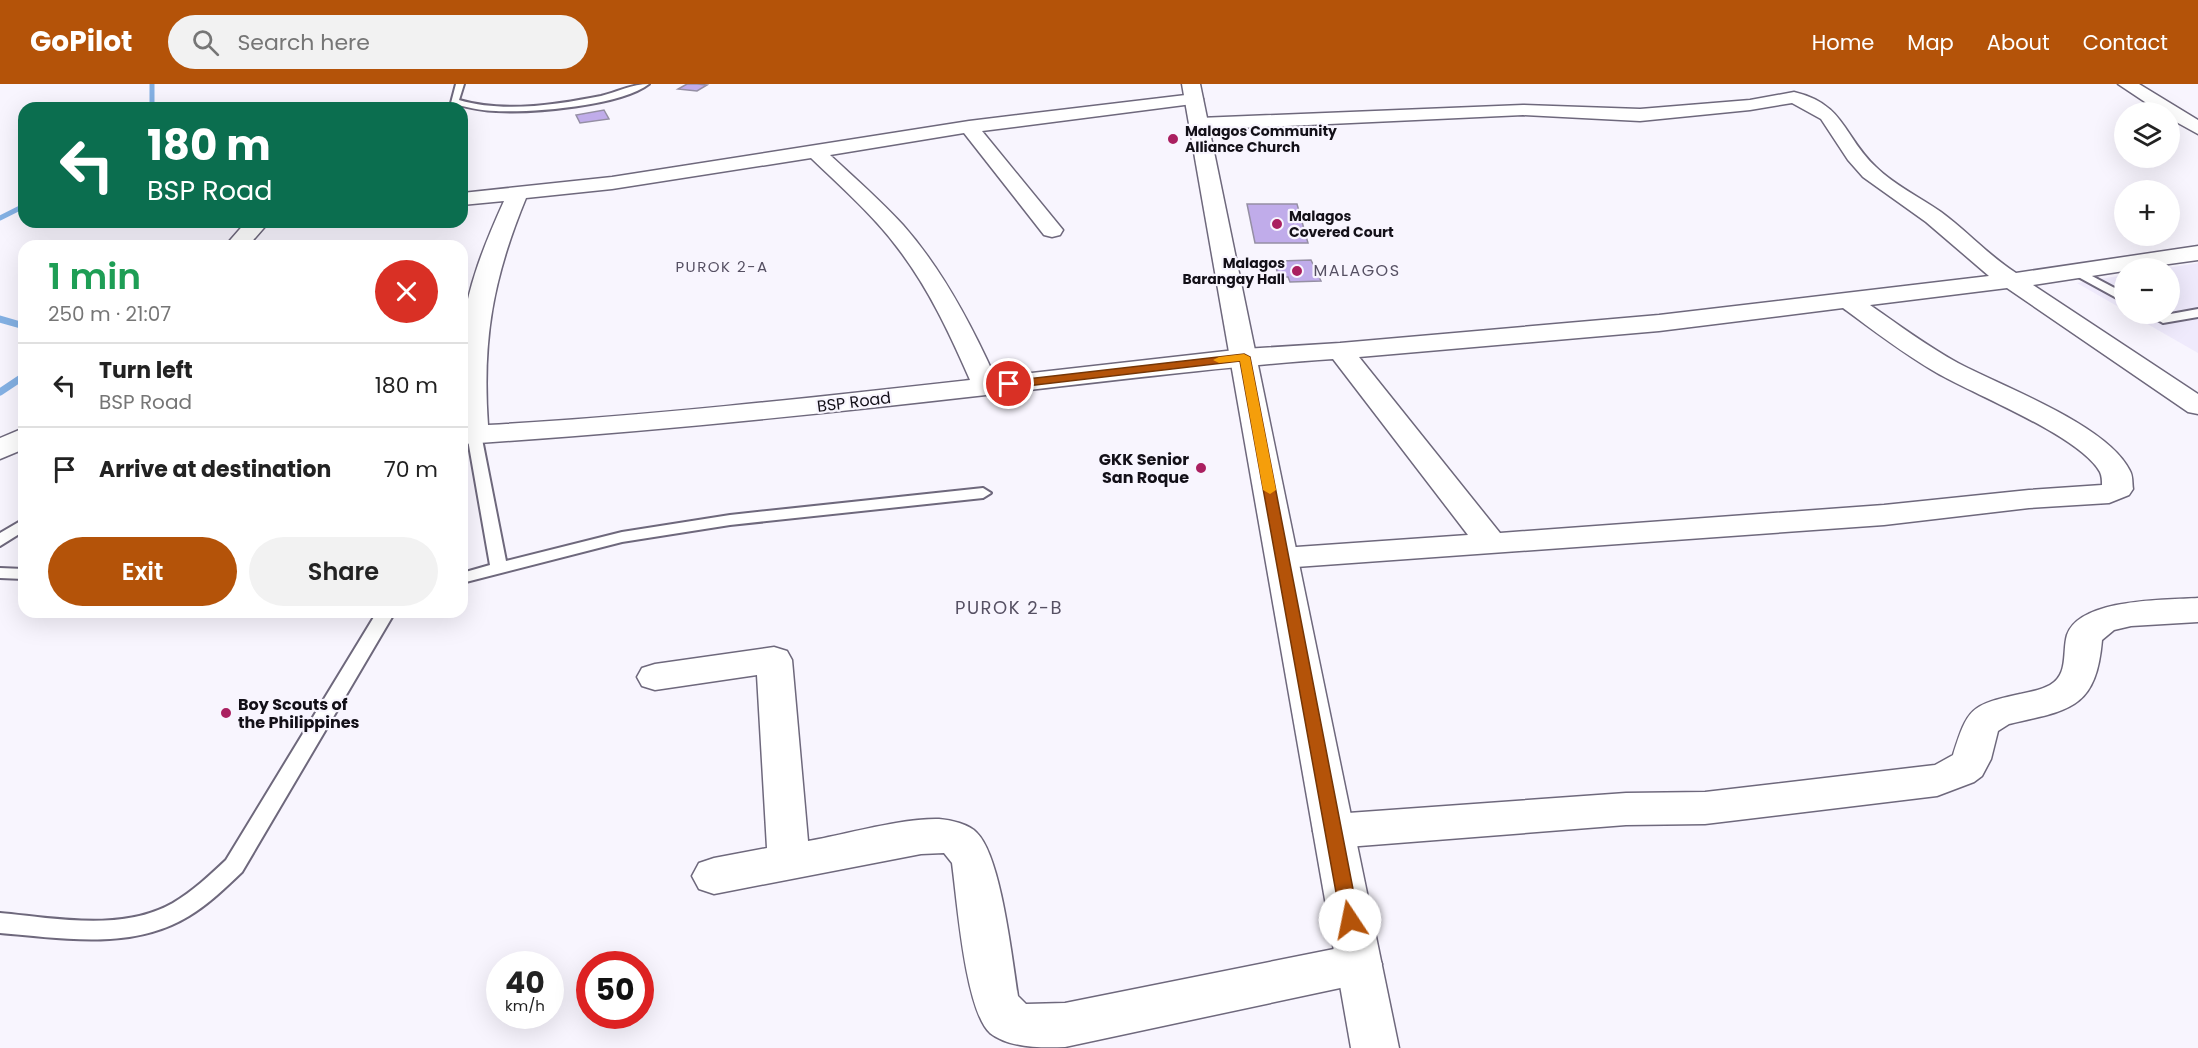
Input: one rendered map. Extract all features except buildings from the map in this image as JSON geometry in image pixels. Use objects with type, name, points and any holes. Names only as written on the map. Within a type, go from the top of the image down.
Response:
[{"type":"street","points":[[2127,84],[2198,128]]},
{"type":"street","points":[[468,199],[517,195],[622,181],[969,127],[1195,102],[1367,119],[1523,110],[1640,114],[1750,105],[1792,91],[1828,115],[1855,156],[1870,173],[1934,217],[1959,237],[1985,263],[2198,406]]},
{"type":"street","points":[[1195,102],[1375,1048]]},
{"type":"street","points":[[969,127],[1052,230]]},
{"type":"street","points":[[814,150],[904,242],[938,291],[965,339],[986,387]]},
{"type":"street","points":[[468,435],[477,310],[492,254],[517,195]]},
{"type":"street","points":[[242,240],[252,228]]},
{"type":"street","name":"BSP Road","points":[[468,435],[584,428],[796,409],[1244,357],[1573,332],[2009,281],[2198,253]]},
{"type":"street","points":[[1282,558],[1884,515],[2029,499],[2109,494],[2118,489],[2121,481],[2118,472],[2087,442],[2046,417],[1952,371],[1849,301]]},
{"type":"street","points":[[1340,351],[1492,544]]},
{"type":"street","points":[[0,450],[18,440]]},
{"type":"street","points":[[1334,831],[1626,809],[1706,808],[1937,780],[1965,769],[1974,753],[1978,733],[1986,718],[2053,700],[2072,689],[2081,673],[2085,635],[2102,621],[2131,614],[2198,610]]},
{"type":"street","points":[[655,676],[774,660],[789,861]]},
{"type":"street","points":[[714,876],[921,837],[955,838],[967,847],[973,862],[995,997],[1004,1015],[1018,1024],[1042,1027],[1065,1025],[1359,964]]},
{"type":"lane","points":[[458,102],[454,101],[460,84]]},
{"type":"lane","points":[[468,105],[501,109],[586,102],[634,90],[645,84]]},
{"type":"lane","points":[[2076,271],[2114,292]]},
{"type":"lane","points":[[2180,316],[2198,313]]},
{"type":"lane","points":[[468,435],[499,567]]},
{"type":"lane","points":[[468,576],[622,537],[719,521],[983,493]]},
{"type":"lane","points":[[0,541],[18,528]]},
{"type":"lane","points":[[0,573],[18,574]]},
{"type":"lane","points":[[0,923],[112,931],[148,925],[184,909],[215,886],[234,866],[382,618]]},
{"type":"shaded area","points":[[2198,263],[2198,353],[2147,324],[2180,324],[2180,266]]},
{"type":"shaded area","points":[[2114,277],[2114,304],[2077,283]]},
{"type":"waterway","points":[[152,84],[152,102]]},
{"type":"waterway","points":[[0,218],[18,209]]},
{"type":"waterway","points":[[0,319],[18,324]]},
{"type":"waterway","points":[[0,392],[18,380]]},
{"type":"slow traffic","points":[[1219,360],[1244,357],[1270,490]]},
{"type":"place","name":"Malagos Community Alliance Church","points":[[1173,139]]},
{"type":"place","name":"Malagos Covered Court","points":[[1277,224]]},
{"type":"place","name":"Malagos Barangay Hall","points":[[1297,271]]},
{"type":"place","name":"GKK Senior San Roque","points":[[1201,468]]},
{"type":"place","name":"Boy Scouts of the Philippines","points":[[226,713]]},
{"type":"district","name":"PUROK 2-A","points":[[722,266]]},
{"type":"district","name":"MALAGOS","points":[[1357,270]]},
{"type":"district","name":"PUROK 2-B","points":[[1009,607]]},
{"type":"route","points":[[1009,384],[1244,357],[1350,920]]}]
